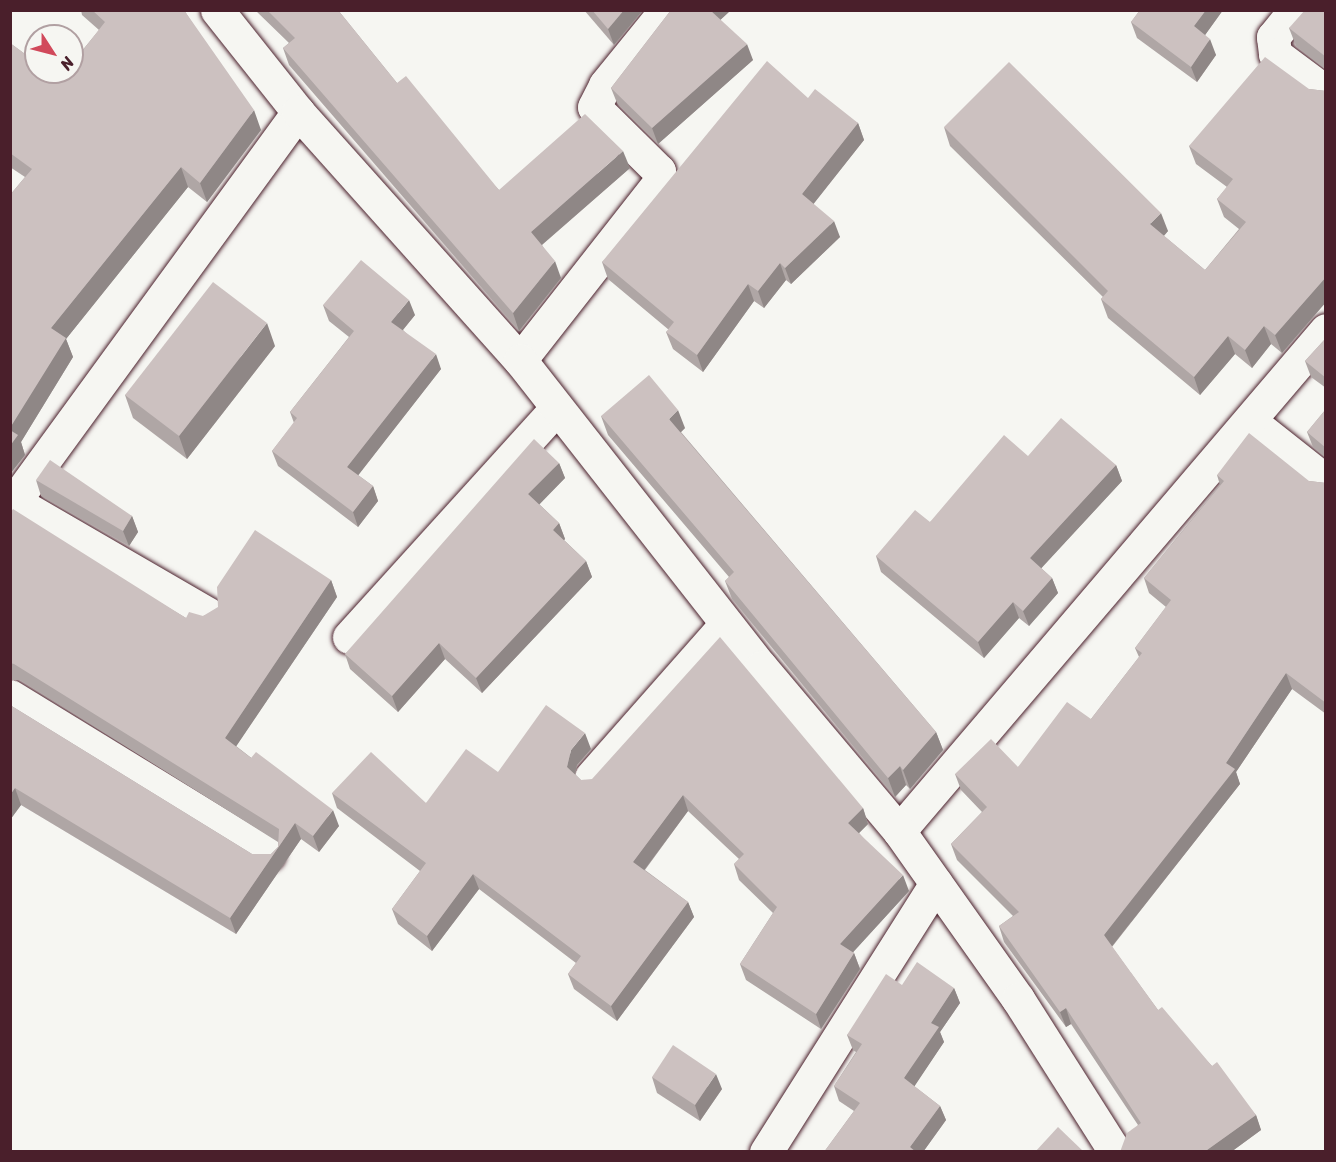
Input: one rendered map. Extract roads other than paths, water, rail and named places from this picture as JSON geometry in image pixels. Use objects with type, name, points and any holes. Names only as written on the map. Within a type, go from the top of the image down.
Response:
[{"type":"street","points":[[217,10],[298,112],[520,360],[726,624],[899,831],[1115,1152]]},
{"type":"street","points":[[520,360],[659,183],[659,171],[594,107],[605,85],[666,10]]},
{"type":"street","points":[[1295,10],[1273,36],[1275,54],[1326,92]]},
{"type":"street","points":[[208,614],[13,504],[298,112]]},
{"type":"street","points":[[899,831],[1326,330]]},
{"type":"street","points":[[349,637],[556,409]]},
{"type":"street","points":[[1250,421],[1326,481]]},
{"type":"street","points":[[591,777],[726,624]]},
{"type":"street","points":[[10,696],[268,854]]},
{"type":"street","points":[[766,1152],[936,883]]}]
